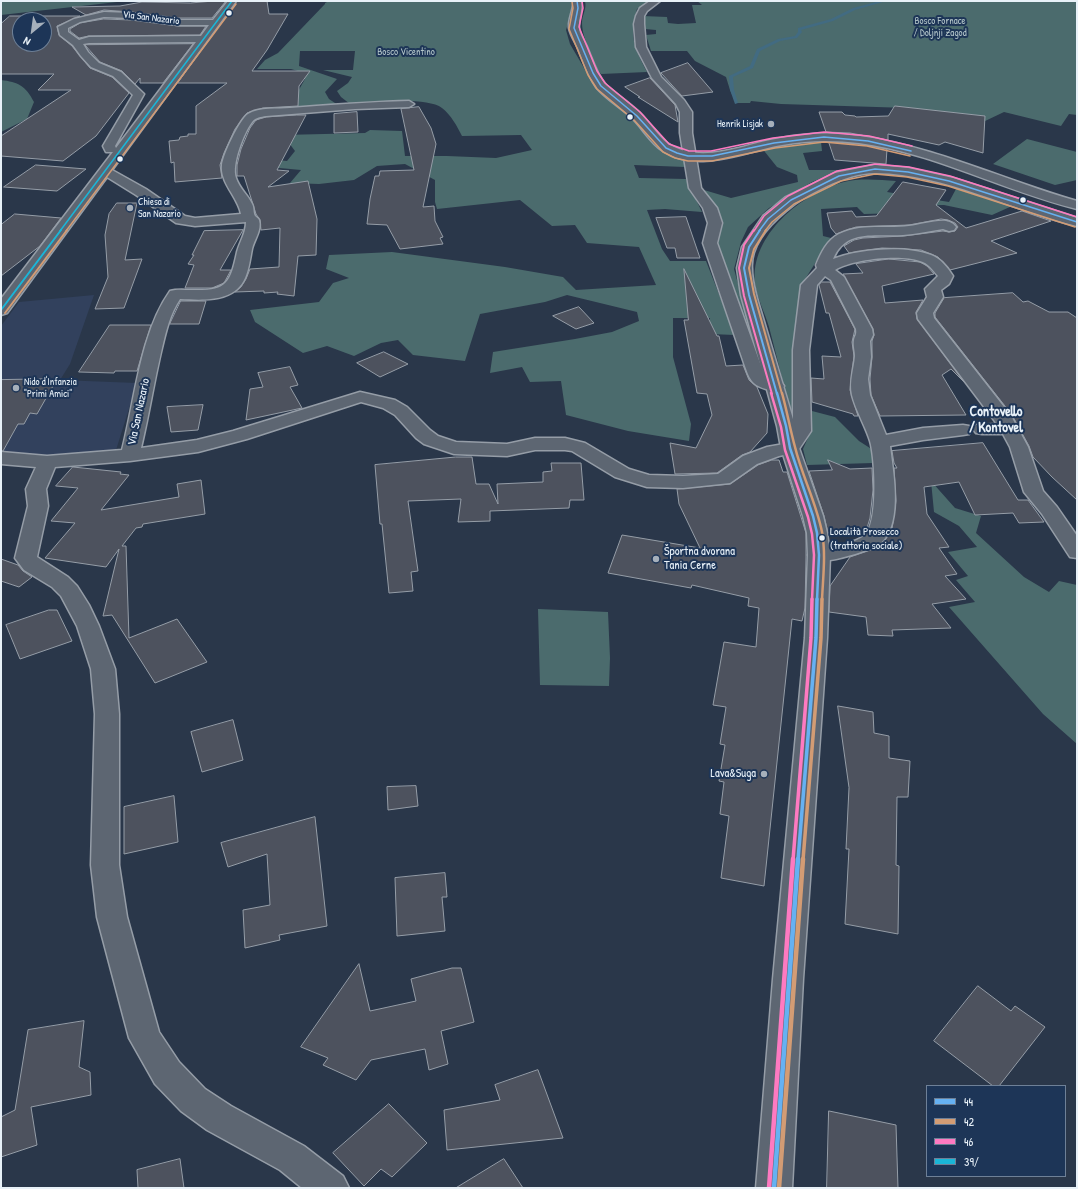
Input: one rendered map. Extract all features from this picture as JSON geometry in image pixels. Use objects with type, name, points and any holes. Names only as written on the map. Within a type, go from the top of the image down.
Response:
[{"type":"street","points":[[1,310],[232,1]]},
{"type":"street","points":[[577,1],[578,8],[574,28],[596,79],[601,86],[637,116],[666,148],[680,155],[718,156],[758,146],[808,138],[825,137],[854,139],[911,151],[1077,205]]},
{"type":"street","points":[[656,1],[643,10],[640,16],[639,24],[641,47],[657,78],[685,108],[689,156],[696,188],[710,208],[716,223],[710,243],[753,366],[759,379],[774,386]]},
{"type":"street","name":"Via San Nazario","points":[[118,154],[111,152],[108,146],[139,94],[117,74],[95,65],[84,54],[77,43],[63,33],[63,27],[82,19],[105,14],[133,14],[175,22],[216,23]]},
{"type":"street","name":"Via San Nazario","points":[[77,43],[89,40],[204,39]]},
{"type":"street","points":[[106,171],[141,192],[180,220],[189,222],[249,218],[246,205],[229,178],[228,164],[238,138],[248,119],[260,114],[274,112],[409,104]]},
{"type":"street","points":[[774,1188],[790,950],[816,638],[819,555],[817,533],[813,516],[790,448],[749,295],[744,268],[749,247],[757,234],[779,209],[804,193],[839,176],[875,169],[926,175],[950,181],[1077,222]]},
{"type":"street","name":"Via San Nazario","points":[[1,458],[47,462],[130,455],[147,375],[163,313],[175,294],[222,292],[233,285],[236,281],[252,231],[252,219],[249,218]]},
{"type":"street","points":[[819,555],[837,552],[871,540],[882,526],[884,495],[880,442],[859,387],[863,357],[862,341],[865,335],[864,329],[837,277],[825,270],[823,265],[832,248],[841,238],[848,234],[862,230],[899,231],[944,225],[949,227]]},
{"type":"street","points":[[130,455],[198,446],[240,435],[360,397],[383,402],[401,411],[424,434],[436,442],[454,448],[507,450],[535,444],[565,444],[578,447],[622,472],[647,481],[689,482],[723,479],[750,460],[774,451],[790,448],[802,431],[801,350],[809,285],[825,270],[844,260],[907,254],[916,255],[933,262],[946,276],[946,279],[933,289],[935,297],[925,313],[926,319],[1002,416],[1021,452],[1034,492],[1050,511],[1077,552]]},
{"type":"street","points":[[880,442],[923,434],[1008,429]]},
{"type":"street","points":[[47,462],[36,489],[38,506],[26,558],[32,565],[60,582],[69,591],[78,605],[88,626],[103,669],[107,714],[105,865],[112,917],[145,1038],[167,1073],[193,1100],[219,1118],[292,1158],[331,1188]]},
{"type":"shaded area","points":[[94,295],[70,364],[60,380],[137,383],[116,450],[26,457],[1,454],[1,326],[19,302]]},
{"type":"green space","points":[[1,1],[126,1],[28,12],[12,12],[12,14],[1,15]]},
{"type":"green space","name":"Bosco Vicentino","points":[[329,1],[571,1],[572,11],[566,30],[570,44],[587,73],[601,92],[628,114],[651,139],[684,159],[685,167],[634,165],[639,178],[686,179],[702,212],[665,209],[647,210],[662,249],[670,261],[706,261],[735,335],[710,334],[710,318],[673,318],[673,357],[691,424],[689,441],[628,431],[566,415],[561,381],[530,382],[522,367],[490,373],[493,352],[612,332],[639,321],[637,312],[567,295],[545,302],[480,314],[465,361],[413,355],[398,340],[381,343],[354,356],[327,346],[303,353],[255,322],[250,310],[319,302],[333,283],[349,278],[326,269],[329,255],[392,252],[505,267],[563,277],[576,290],[656,285],[639,247],[587,243],[575,225],[552,226],[520,200],[437,209],[435,202],[435,180],[405,164],[377,166],[354,180],[319,184],[290,183],[301,170],[258,166],[237,161],[266,159],[287,161],[295,151],[283,135],[365,133],[370,130],[402,131],[405,156],[496,158],[532,150],[521,135],[462,136],[448,114],[442,108],[434,104],[398,101],[350,104],[341,97],[337,91],[348,83],[352,77],[323,70],[353,70],[355,51],[300,51],[299,66],[337,79],[325,92],[329,99],[338,105],[252,113],[243,117],[248,107],[296,95],[305,79],[301,72],[291,69],[257,69],[265,60],[278,53],[325,3]]},
{"type":"green space","points":[[585,1],[650,1],[637,9],[633,27],[634,42],[647,72],[601,74],[591,56],[582,29]]},
{"type":"green space","name":"Bosco Fornace / Doljnji Zagod","points":[[697,1],[1077,1],[1077,115],[1069,114],[1061,126],[1004,112],[983,122],[908,108],[781,104],[751,101],[750,103],[736,103],[726,77],[695,61],[687,51],[651,51],[646,35],[656,34],[656,30],[645,29],[643,16],[667,17],[668,23],[696,23],[692,5],[702,5]]},
{"type":"green space","points":[[1,80],[12,82],[21,86],[28,92],[34,102],[27,119],[1,132]]},
{"type":"green space","points":[[1027,139],[1077,152],[1077,180],[1055,185],[993,164]]},
{"type":"green space","points":[[821,142],[822,151],[803,153],[809,170],[841,170],[812,182],[769,208],[748,227],[741,242],[734,269],[762,372],[717,245],[720,228],[719,216],[714,204],[704,190],[731,198],[798,182],[797,175],[777,167],[761,147]]},
{"type":"green space","points":[[881,172],[919,177],[950,185],[1012,206],[992,215],[944,205],[898,206],[901,213],[864,214],[857,207],[821,209],[823,236],[831,238],[802,284],[793,353],[795,430],[769,327],[756,289],[756,265],[761,249],[770,233],[796,206],[828,188],[844,182],[863,180],[896,181],[887,192],[949,202],[956,189],[922,179],[898,175],[862,175]]},
{"type":"green space","points":[[812,411],[835,417],[859,441],[873,450],[873,463],[807,465],[803,449],[811,431]]},
{"type":"green space","points":[[931,481],[955,508],[981,516],[976,533],[1024,577],[1049,592],[1059,581],[1077,585],[1077,744],[1043,714],[949,607],[975,602],[956,580],[968,576],[948,552],[977,547],[959,526],[934,512]]},
{"type":"green space","points":[[538,609],[608,612],[610,658],[609,686],[540,685]]},
{"type":"building","points":[[226,1],[212,18],[178,18],[104,10],[86,15],[72,7],[120,6],[142,2],[190,3]]},
{"type":"building","points":[[237,1],[267,1],[269,14],[288,14],[267,50],[252,71],[310,71],[299,86],[298,106],[263,108],[247,113],[235,129],[224,153],[220,165],[222,178],[175,182],[174,162],[171,163],[169,141],[179,140],[180,137],[188,136],[188,134],[196,134],[196,106],[227,83],[178,83]]},
{"type":"building","points":[[10,16],[12,16],[12,52],[52,52],[52,16],[80,16],[57,26],[59,35],[72,46],[90,68],[112,77],[129,93],[96,136],[63,161],[1,156],[1,136],[71,90],[38,90],[54,74],[1,74],[1,24]]},
{"type":"building","points":[[104,19],[131,20],[178,26],[206,26],[200,35],[89,36],[79,38],[70,31],[70,29],[80,23]]},
{"type":"building","points":[[193,44],[163,83],[140,83],[140,78],[135,84],[122,71],[100,62],[85,45]]},
{"type":"building","points":[[688,63],[713,92],[682,96],[661,73]]},
{"type":"building","points":[[650,78],[675,105],[678,122],[625,87]]},
{"type":"building","points":[[895,106],[985,116],[983,153],[945,142],[939,145],[888,134],[888,140],[850,133],[826,132],[819,112],[842,112],[845,115],[856,117],[888,116]]},
{"type":"building","points":[[419,107],[431,128],[436,144],[423,207],[434,206],[435,221],[443,237],[440,238],[443,244],[400,249],[387,225],[367,224],[370,199],[375,176],[379,176],[380,171],[414,170],[401,109]]},
{"type":"building","points":[[357,112],[358,132],[334,133],[334,114]]},
{"type":"building","points":[[306,115],[277,170],[289,171],[268,187],[308,181],[317,219],[316,255],[298,256],[294,296],[277,294],[278,292],[264,293],[264,291],[235,292],[241,287],[250,269],[279,267],[280,228],[261,230],[260,220],[256,214],[244,176],[237,176],[237,165],[241,149],[250,128],[256,120],[266,117]]},
{"type":"building","points":[[829,142],[859,144],[887,149],[886,164],[835,160]]},
{"type":"building","points":[[36,165],[86,169],[57,191],[4,187]]},
{"type":"building","points":[[903,182],[946,190],[936,205],[966,228],[1022,211],[1051,221],[991,241],[1017,253],[950,270],[938,257],[921,250],[882,248],[849,253],[844,246],[854,240],[863,238],[955,231],[958,227],[955,223],[941,219],[909,225],[856,227],[836,234],[831,228],[827,213],[852,211],[856,217],[876,216]]},
{"type":"building","points":[[117,203],[137,203],[125,260],[142,259],[124,308],[95,309],[108,277],[105,235],[109,214]]},
{"type":"building","points":[[15,214],[61,218],[40,246],[1,276],[1,225]]},
{"type":"building","points":[[686,217],[700,258],[677,258],[675,248],[667,248],[656,218]]},
{"type":"building","points":[[243,230],[220,270],[231,270],[224,283],[212,288],[185,288],[194,265],[188,264],[194,255],[192,255],[204,231]]},
{"type":"building","points":[[889,259],[920,262],[927,266],[934,274],[882,286],[885,303],[923,300],[916,312],[917,319],[965,383],[951,369],[942,375],[966,415],[880,416],[871,395],[870,379],[872,341],[874,335],[873,329],[843,274],[863,273],[856,264]]},
{"type":"building","points":[[684,269],[717,336],[719,336],[726,366],[743,365],[749,380],[757,387],[768,414],[767,433],[750,452],[742,455],[717,473],[675,474],[670,443],[696,448],[712,415],[707,394],[697,393],[684,320],[688,320]]},
{"type":"building","points":[[822,282],[830,282],[855,329],[852,342],[854,356],[850,390],[858,416],[812,402],[811,378],[824,379],[822,356],[841,357],[829,313],[826,313],[819,285]]},
{"type":"building","points":[[1013,293],[1023,302],[1028,301],[1049,312],[1068,312],[1077,318],[1077,500],[1033,457],[1029,446],[1012,415],[935,317],[935,313],[944,298]]},
{"type":"building","points":[[181,301],[206,301],[199,324],[170,324]]},
{"type":"building","points":[[579,307],[594,323],[576,329],[553,316]]},
{"type":"building","points":[[110,325],[151,325],[137,371],[115,371],[114,373],[79,372]]},
{"type":"building","points":[[384,352],[408,364],[380,377],[357,363]]},
{"type":"building","points":[[290,367],[298,385],[290,387],[302,408],[246,420],[250,389],[263,387],[258,373]]},
{"type":"building","points":[[57,379],[37,414],[30,413],[24,424],[18,424],[3,451],[1,451],[1,380]]},
{"type":"building","points":[[203,405],[198,430],[171,432],[167,407]]},
{"type":"building","points":[[983,443],[1018,500],[1028,500],[1044,522],[1019,523],[1013,513],[975,515],[959,482],[924,487],[927,514],[949,547],[939,548],[957,574],[945,576],[966,599],[932,604],[951,628],[892,630],[893,636],[868,635],[866,617],[829,612],[830,586],[850,557],[876,548],[885,540],[892,529],[896,501],[894,468],[897,468],[894,463],[892,451]]},
{"type":"building","points":[[456,457],[472,457],[476,484],[489,484],[498,504],[497,484],[543,482],[543,472],[552,471],[551,463],[581,463],[584,500],[570,500],[569,508],[490,511],[490,521],[458,522],[461,499],[408,501],[418,571],[411,572],[413,591],[389,593],[382,524],[380,524],[375,465]]},
{"type":"building","points":[[772,460],[779,460],[783,472],[787,472],[806,533],[806,557],[805,608],[802,621],[792,619],[764,886],[721,878],[729,816],[720,814],[724,782],[719,781],[725,745],[720,744],[726,707],[713,705],[724,642],[756,647],[759,608],[748,606],[749,598],[692,585],[691,588],[608,573],[622,535],[700,548],[679,504],[677,489],[730,484],[758,465]]},
{"type":"building","points":[[828,460],[850,469],[872,468],[873,490],[870,518],[867,528],[863,534],[828,533],[809,471],[832,470]]},
{"type":"building","points":[[73,467],[121,472],[120,474],[129,475],[101,510],[179,497],[177,484],[201,480],[205,514],[143,524],[142,527],[136,528],[122,546],[126,546],[129,638],[177,619],[207,662],[155,683],[112,615],[103,616],[119,549],[106,567],[45,558],[75,523],[51,521],[78,488],[56,486]]},
{"type":"building","points":[[1,559],[18,565],[23,571],[32,577],[19,587],[1,581]]},
{"type":"building","points":[[49,610],[57,610],[72,641],[20,659],[6,625]]},
{"type":"building","points":[[838,706],[873,712],[874,733],[889,736],[889,758],[910,761],[908,797],[897,797],[896,865],[899,866],[898,934],[845,924],[849,849],[846,849],[849,788]]},
{"type":"building","points":[[233,720],[243,760],[202,772],[191,732]]},
{"type":"building","points":[[416,786],[418,806],[388,810],[387,787]]},
{"type":"building","points":[[174,796],[178,842],[124,854],[124,807]]},
{"type":"building","points":[[315,817],[327,926],[279,935],[280,940],[245,948],[243,910],[270,905],[267,854],[228,867],[221,843]]},
{"type":"building","points":[[445,873],[447,897],[442,897],[445,931],[397,936],[395,878]]},
{"type":"building","points":[[359,964],[370,1011],[416,1001],[411,979],[452,968],[461,968],[474,1022],[441,1031],[448,1064],[429,1070],[425,1049],[371,1060],[356,1080],[323,1065],[328,1058],[301,1047]]},
{"type":"building","points":[[978,986],[1011,1011],[1015,1006],[1045,1027],[1000,1085],[992,1085],[934,1041]]},
{"type":"building","points":[[84,1021],[79,1067],[90,1072],[91,1095],[31,1107],[37,1145],[1,1157],[1,1117],[15,1110],[28,1030]]},
{"type":"building","points":[[538,1070],[563,1138],[447,1150],[444,1110],[500,1100],[495,1085]]},
{"type":"building","points":[[389,1104],[427,1143],[392,1177],[381,1169],[364,1186],[333,1153]]},
{"type":"building","points":[[829,1111],[896,1125],[898,1188],[827,1188]]},
{"type":"building","points":[[180,1159],[184,1188],[138,1188],[137,1170]]},
{"type":"building","points":[[504,1159],[523,1188],[456,1188]]},
{"type":"waterway","points":[[736,103],[732,90],[731,76],[752,67],[758,50],[779,40],[796,37],[800,32],[799,29],[832,20],[854,9],[884,1]]},
{"type":"transit line","name":"39/","points":[[1,310],[232,1]]},
{"type":"transit line","name":"44","points":[[577,1],[578,8],[574,28],[593,73],[601,86],[637,116],[666,148],[677,153],[688,156],[712,156],[774,143],[824,137],[868,141],[911,151]]},
{"type":"transit line","name":"46","points":[[582,1],[583,8],[579,27],[597,71],[605,83],[640,112],[669,144],[689,151],[711,151],[773,138],[824,132],[869,136],[912,146]]},
{"type":"transit line","name":"42","points":[[572,2],[573,8],[569,29],[588,75],[597,89],[634,120],[663,152],[675,158],[688,161],[712,161],[775,148],[824,142],[867,146],[910,156]]},
{"type":"transit line","name":"42","points":[[5,313],[236,4]]},
{"type":"transit line","name":"46","points":[[769,1188],[783,979],[811,638],[814,555],[812,534],[808,517],[785,450],[781,427],[744,296],[739,268],[744,245],[764,216],[788,196],[837,171],[875,164],[909,167],[950,176],[1077,217]]},
{"type":"transit line","name":"44","points":[[774,1188],[788,979],[816,638],[819,555],[817,533],[813,516],[790,448],[786,426],[749,295],[744,268],[749,247],[768,219],[791,200],[839,176],[875,169],[908,172],[949,181],[1077,222]]},
{"type":"transit line","name":"42","points":[[779,1188],[793,979],[821,638],[824,555],[822,533],[818,515],[795,447],[791,425],[754,294],[749,268],[754,249],[772,222],[794,204],[841,181],[875,174],[907,177],[948,186],[1075,227]]},
{"type":"place","name":"Henrik Lisjak","points":[[771,124]]},
{"type":"place","name":"Chiesa di San Nazario","points":[[130,208]]},
{"type":"place","name":"Nido d'Infanzia \"Primi Amici\"","points":[[16,388]]},
{"type":"place","name":"Località Prosecco (trattoria sociale)","points":[[822,538]]},
{"type":"place","name":"Športna dvorana Tania Cerne","points":[[656,559]]},
{"type":"place","name":"Lava&Suga","points":[[764,774]]},
{"type":"district","name":"Contovello / Kontovel","points":[[996,420]]}]
